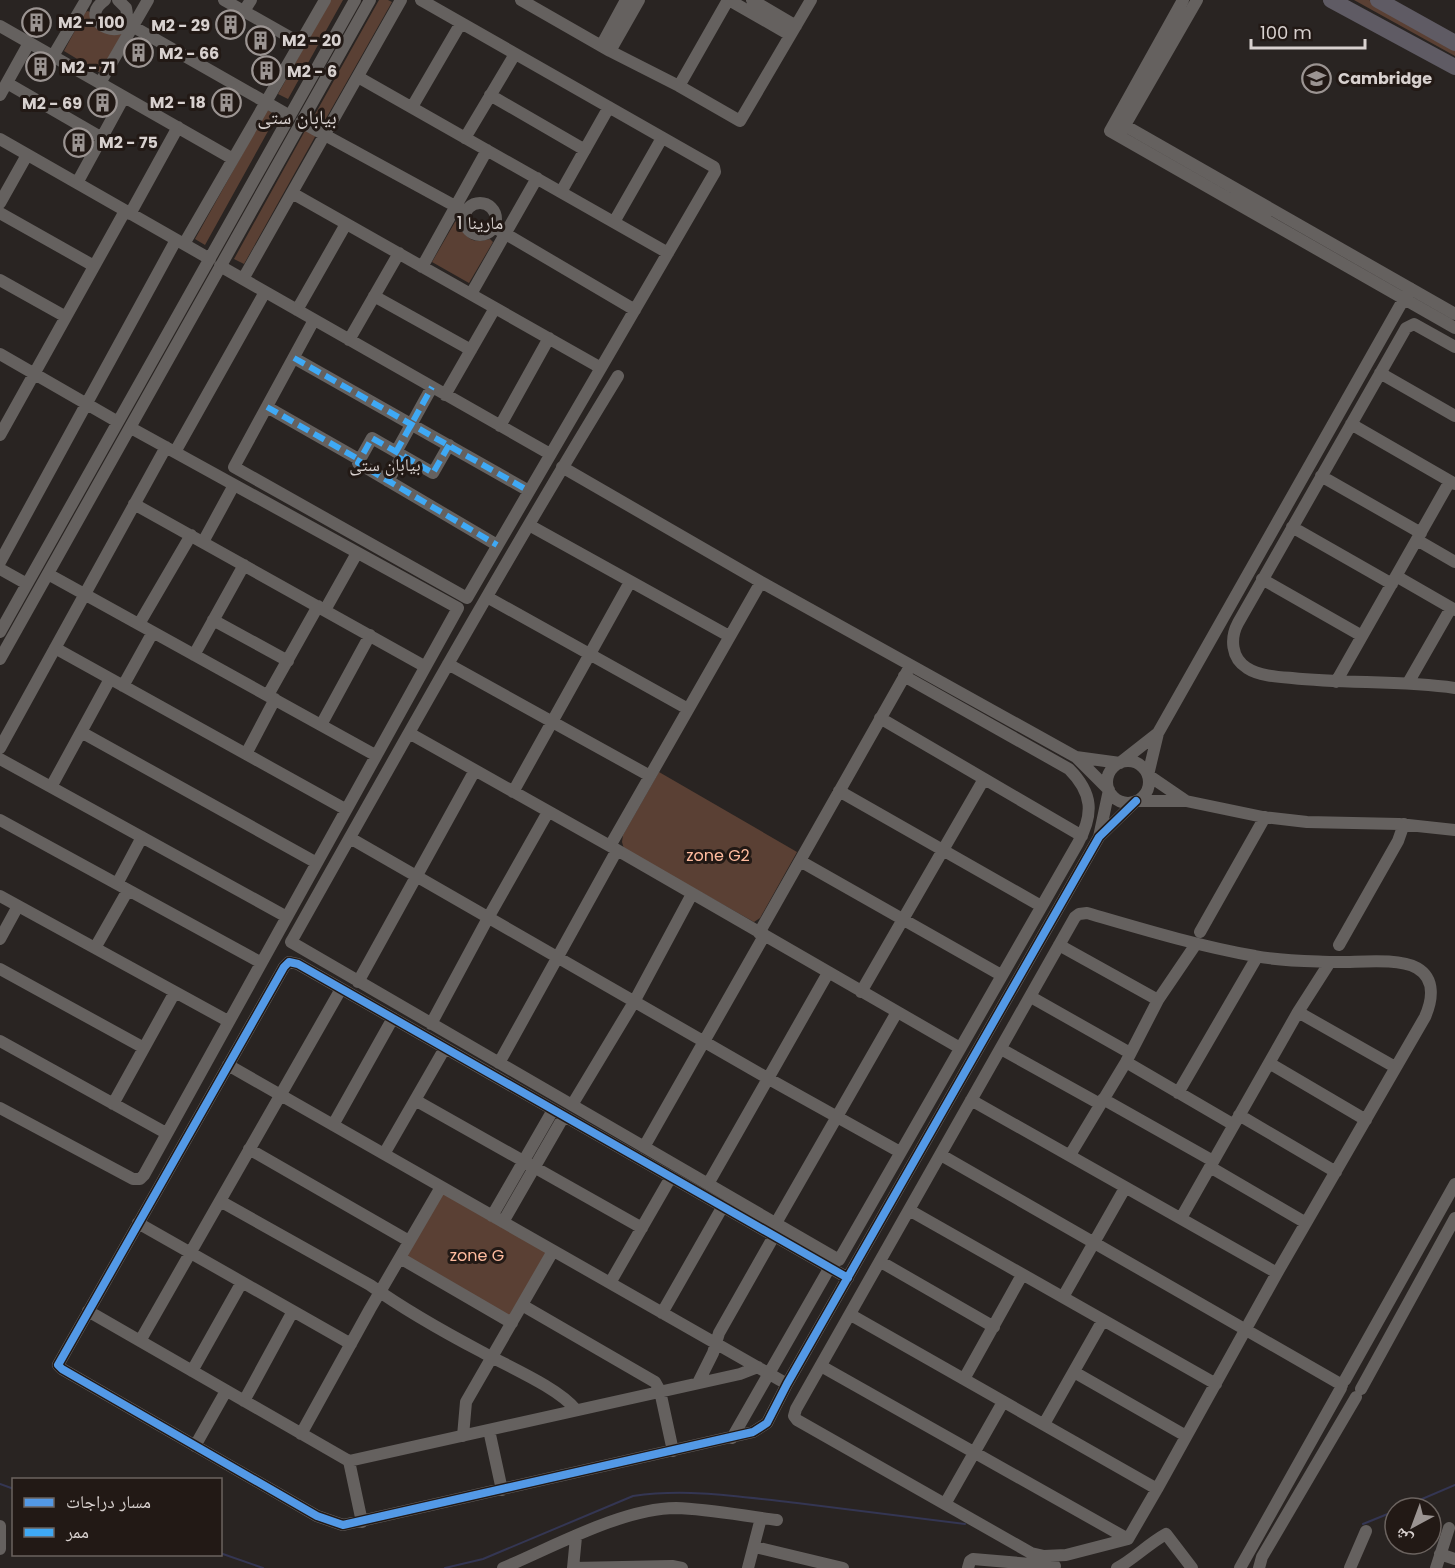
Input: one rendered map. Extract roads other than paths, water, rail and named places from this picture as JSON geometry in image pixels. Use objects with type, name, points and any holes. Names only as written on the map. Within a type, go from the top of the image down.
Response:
[{"type":"highway","points":[[1331,0],[1455,67]]},
{"type":"highway","points":[[1378,0],[1455,43]]},
{"type":"street","points":[[118,0],[126,8],[129,24]]},
{"type":"street","points":[[100,83],[129,24],[148,0]]},
{"type":"street","points":[[224,0],[300,43]]},
{"type":"street","points":[[244,11],[251,0]]},
{"type":"street","points":[[0,562],[86,404],[325,0]]},
{"type":"street","points":[[0,659],[271,176],[296,119],[355,0]]},
{"type":"street","points":[[0,632],[259,170],[296,119],[370,0]]},
{"type":"street","points":[[243,279],[401,0]]},
{"type":"street","points":[[314,320],[234,467],[466,598],[715,171],[714,167],[421,0]]},
{"type":"street","points":[[521,0],[536,4],[605,48],[740,121],[811,0]]},
{"type":"street","points":[[605,48],[626,0]]},
{"type":"street","points":[[605,48],[639,0]]},
{"type":"street","points":[[679,86],[728,0],[793,30]]},
{"type":"street","points":[[752,0],[793,30]]},
{"type":"street","points":[[1120,127],[1183,0]]},
{"type":"street","points":[[1120,127],[1197,0]]},
{"type":"street","points":[[94,2],[98,21],[106,28],[116,29],[129,24]]},
{"type":"street","points":[[53,56],[94,2]]},
{"type":"street","points":[[412,107],[460,23]]},
{"type":"street","points":[[129,24],[461,209],[465,222],[474,234],[485,234],[494,227],[495,213],[488,206],[473,205],[461,209]]},
{"type":"street","points":[[0,26],[233,159]]},
{"type":"street","points":[[0,95],[29,43]]},
{"type":"street","points":[[465,138],[515,54]]},
{"type":"street","points":[[358,77],[668,253]]},
{"type":"street","points":[[7,83],[102,138]]},
{"type":"street","points":[[490,96],[585,150]]},
{"type":"street","points":[[76,183],[124,97]]},
{"type":"street","points":[[561,192],[609,107]]},
{"type":"street","points":[[1,431],[94,266],[178,127]]},
{"type":"street","points":[[1120,127],[1407,294],[1455,328]]},
{"type":"street","points":[[614,222],[662,138]]},
{"type":"street","points":[[0,140],[210,259]]},
{"type":"street","points":[[422,267],[461,209],[487,150]]},
{"type":"street","points":[[0,203],[27,155]]},
{"type":"street","points":[[259,170],[271,176]]},
{"type":"street","points":[[471,294],[537,178]]},
{"type":"street","points":[[292,193],[601,368]]},
{"type":"street","points":[[0,213],[94,266]]},
{"type":"street","points":[[297,310],[346,224]]},
{"type":"street","points":[[494,227],[634,309]]},
{"type":"street","points":[[349,340],[399,253]]},
{"type":"street","points":[[220,266],[550,454]]},
{"type":"street","points":[[0,280],[66,317]]},
{"type":"street","points":[[0,747],[134,504],[171,450],[265,292]]},
{"type":"street","points":[[1407,294],[1455,314]]},
{"type":"street","points":[[562,467],[761,582],[1069,769],[1085,788],[1089,804],[1088,819],[1082,836],[839,1260],[723,1206],[298,964],[287,963],[58,1365],[326,1520],[343,1525],[732,1438],[753,1432],[767,1423],[787,1384],[1100,837],[1147,790],[1148,774],[1158,733],[1407,294]]},
{"type":"street","points":[[374,296],[471,350]]},
{"type":"street","points":[[446,395],[495,308]]},
{"type":"street","points":[[1455,347],[1418,326],[1409,325],[1406,328],[1262,579],[1233,635],[1234,651],[1240,661],[1248,669],[1267,674],[1336,682],[1408,683],[1455,688]]},
{"type":"street","points":[[500,426],[549,338]]},
{"type":"street","points":[[0,354],[118,422]]},
{"type":"street","points":[[294,358],[529,490]]},
{"type":"street","points":[[1380,373],[1455,416]]},
{"type":"street","points":[[618,376],[528,525],[291,942],[708,1184],[848,1278]]},
{"type":"street","points":[[388,481],[412,424],[432,387]]},
{"type":"street","points":[[267,407],[360,460]]},
{"type":"street","points":[[1336,682],[1419,536],[1453,482],[1351,424]]},
{"type":"street","points":[[0,1108],[133,1179],[140,1179],[458,608],[131,428]]},
{"type":"street","points":[[449,445],[433,473],[372,438],[358,463],[497,545]]},
{"type":"street","points":[[1322,476],[1419,536],[1455,562]]},
{"type":"street","points":[[203,542],[234,485]]},
{"type":"street","points":[[78,494],[89,501]]},
{"type":"street","points":[[134,504],[424,666]]},
{"type":"street","points":[[528,525],[729,636]]},
{"type":"street","points":[[1292,527],[1453,609],[1408,683]]},
{"type":"street","points":[[139,624],[191,535]]},
{"type":"street","points":[[246,754],[288,661],[357,553]]},
{"type":"street","points":[[194,655],[244,565]]},
{"type":"street","points":[[0,569],[27,584]]},
{"type":"street","points":[[48,574],[375,755]]},
{"type":"street","points":[[1262,579],[1362,636]]},
{"type":"street","points":[[513,792],[630,582]]},
{"type":"street","points":[[499,1063],[557,957],[650,776],[761,582]]},
{"type":"street","points":[[487,597],[688,709]]},
{"type":"street","points":[[213,620],[288,661]]},
{"type":"street","points":[[123,686],[153,632]]},
{"type":"street","points":[[321,725],[370,635]]},
{"type":"street","points":[[55,648],[345,809]]},
{"type":"street","points":[[448,664],[650,776]]},
{"type":"street","points":[[644,1147],[907,671]]},
{"type":"street","points":[[907,671],[1076,757],[1136,763],[1186,801]]},
{"type":"street","points":[[51,787],[110,679]]},
{"type":"street","points":[[880,718],[1082,836]]},
{"type":"street","points":[[81,732],[315,862]]},
{"type":"street","points":[[1100,837],[1110,772],[1158,733]]},
{"type":"street","points":[[409,734],[613,848],[960,1048]]},
{"type":"street","points":[[1076,757],[1120,801],[1186,801],[1265,817],[1337,824],[1404,824],[1455,830]]},
{"type":"street","points":[[0,759],[285,916]]},
{"type":"street","points":[[358,982],[474,772]]},
{"type":"street","points":[[861,992],[984,779]]},
{"type":"street","points":[[839,791],[1041,906]]},
{"type":"street","points":[[432,1024],[548,812]]},
{"type":"street","points":[[1200,932],[1265,817]]},
{"type":"street","points":[[0,820],[260,963]]},
{"type":"street","points":[[1339,945],[1398,841],[1404,824]]},
{"type":"street","points":[[96,948],[142,837]]},
{"type":"street","points":[[350,838],[900,1152]]},
{"type":"street","points":[[800,861],[1001,975]]},
{"type":"street","points":[[572,1105],[634,1002],[693,894]]},
{"type":"street","points":[[0,896],[228,1021]]},
{"type":"street","points":[[0,939],[18,906]]},
{"type":"street","points":[[1087,913],[1196,944],[1257,957],[1330,962],[1402,963],[1419,969],[1426,977],[1432,991],[1430,1006],[1128,1539],[1066,1555],[1044,1556],[1031,1553],[797,1420],[794,1416],[1075,917],[1087,913]]},
{"type":"street","points":[[1070,1155],[1128,1058],[1158,1000],[1196,944]]},
{"type":"street","points":[[1059,945],[1158,1000]]},
{"type":"street","points":[[1178,1093],[1257,957]]},
{"type":"street","points":[[1180,1218],[1298,1012],[1330,962]]},
{"type":"street","points":[[0,969],[144,1048]]},
{"type":"street","points":[[708,1184],[828,973]]},
{"type":"street","points":[[140,1341],[342,989]]},
{"type":"street","points":[[113,1104],[175,992]]},
{"type":"street","points":[[1030,997],[1128,1058],[1178,1093],[1237,1120],[1336,1172]]},
{"type":"street","points":[[698,1383],[719,1333],[836,1117],[897,1012]]},
{"type":"street","points":[[1298,1012],[1395,1067]]},
{"type":"street","points":[[333,1125],[393,1018]]},
{"type":"street","points":[[0,1041],[166,1133]]},
{"type":"street","points":[[384,1154],[445,1048]]},
{"type":"street","points":[[1001,1049],[1102,1101],[1211,1164],[1306,1223]]},
{"type":"street","points":[[1269,1063],[1366,1120]]},
{"type":"street","points":[[228,1065],[787,1384]]},
{"type":"street","points":[[415,1100],[642,1228]]},
{"type":"street","points":[[971,1100],[1277,1273]]},
{"type":"street","points":[[498,1219],[558,1113]]},
{"type":"street","points":[[249,1149],[410,1241]]},
{"type":"street","points":[[941,1155],[1343,1384],[1356,1380],[1359,1393]]},
{"type":"street","points":[[610,1283],[671,1177]]},
{"type":"street","points":[[1240,1568],[1455,1184]]},
{"type":"street","points":[[301,1434],[441,1187]]},
{"type":"street","points":[[1063,1297],[1125,1188]]},
{"type":"street","points":[[220,1201],[567,1400],[576,1410]]},
{"type":"street","points":[[662,1313],[723,1206]]},
{"type":"street","points":[[909,1210],[1216,1383]]},
{"type":"street","points":[[1250,1550],[1260,1563],[1359,1393],[1455,1218]]},
{"type":"street","points":[[138,1223],[351,1344]]},
{"type":"street","points":[[463,1436],[466,1402],[553,1251]]},
{"type":"street","points":[[400,1258],[512,1323]]},
{"type":"street","points":[[881,1262],[994,1327]]},
{"type":"street","points":[[732,1438],[763,1371],[830,1268]]},
{"type":"street","points":[[964,1379],[1022,1275]]},
{"type":"street","points":[[192,1371],[242,1282]]},
{"type":"street","points":[[522,1305],[655,1382],[660,1391],[673,1451]]},
{"type":"street","points":[[87,1311],[349,1461],[660,1391],[763,1371]]},
{"type":"street","points":[[244,1401],[293,1311]]},
{"type":"street","points":[[851,1315],[1157,1489]]},
{"type":"street","points":[[1044,1424],[1103,1320]]},
{"type":"street","points":[[821,1366],[1128,1539]]},
{"type":"street","points":[[1074,1372],[1186,1437]]},
{"type":"street","points":[[195,1446],[226,1391]]},
{"type":"street","points":[[945,1504],[1003,1402]]},
{"type":"street","points":[[489,1430],[502,1490]]},
{"type":"street","points":[[349,1461],[362,1522]]},
{"type":"street","points":[[503,1568],[628,1515],[651,1510],[676,1508],[777,1520]]},
{"type":"street","points":[[748,1568],[761,1518]]},
{"type":"street","points":[[0,1526],[0,1549]]},
{"type":"street","points":[[1443,1545],[1449,1527]]},
{"type":"street","points":[[1350,1568],[1366,1531]]},
{"type":"street","points":[[1117,1568],[1166,1534],[1192,1568]]},
{"type":"street","points":[[576,1537],[573,1568],[672,1566],[682,1568]]},
{"type":"street","points":[[755,1546],[837,1567]]},
{"type":"street","points":[[968,1568],[973,1559],[1055,1566]]},
{"type":"waterway","points":[[0,1484],[12,1488]]},
{"type":"waterway","points":[[1429,1496],[1455,1485]]},
{"type":"waterway","points":[[445,1568],[483,1559],[633,1496],[654,1494],[695,1493],[735,1496],[965,1524]]},
{"type":"waterway","points":[[1363,1524],[1383,1516]]},
{"type":"waterway","points":[[222,1554],[263,1568]]},
{"type":"place","name":"M2 - 100","points":[[37,22]]},
{"type":"place","name":"M2 - 29","points":[[231,25]]},
{"type":"place","name":"M2 - 20","points":[[261,40]]},
{"type":"place","name":"M2 - 66","points":[[138,53]]},
{"type":"place","name":"M2 - 71","points":[[40,67]]},
{"type":"place","name":"M2 - 6","points":[[266,71]]},
{"type":"place","name":"Cambridge","points":[[1317,78]]},
{"type":"place","name":"M2 - 18","points":[[227,102]]},
{"type":"place","name":"M2 - 69","points":[[103,103]]},
{"type":"place","name":"M2 - 75","points":[[78,142]]},
{"type":"district","name":"بیابان ستی","points":[[297,117]]},
{"type":"district","name":"مارینا 1","points":[[480,223]]},
{"type":"district","name":"بیابان ستی","points":[[385,465]]},
{"type":"park label","name":"zone G2","points":[[718,855]]},
{"type":"park label","name":"zone G","points":[[477,1255]]}]
